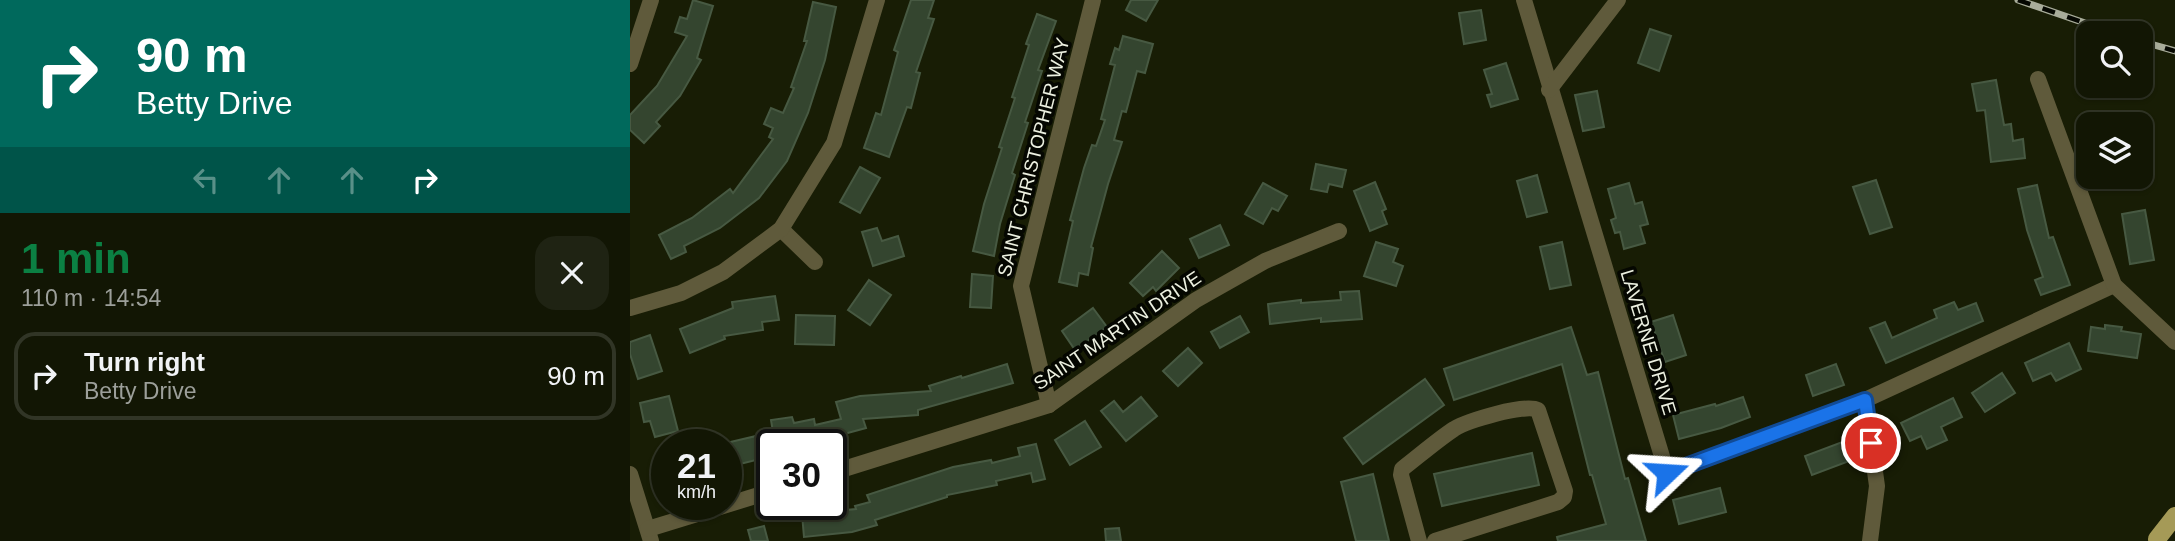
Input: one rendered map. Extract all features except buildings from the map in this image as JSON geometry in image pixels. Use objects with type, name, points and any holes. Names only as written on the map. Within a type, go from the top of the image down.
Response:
[{"type":"main road","points":[[2156,540],[2175,516]]},
{"type":"main road","points":[[2156,540],[2175,530]]},
{"type":"street","points":[[630,64],[652,0]]},
{"type":"street","points":[[630,308],[681,293],[723,272],[782,229],[834,143],[877,0]]},
{"type":"street","name":"SAINT CHRISTOPHER WAY","points":[[1049,405],[1021,286],[1093,0]]},
{"type":"street","name":"LAVERNE DRIVE","points":[[1524,0],[1549,90],[1667,473],[1865,400],[2115,285]]},
{"type":"street","points":[[1549,90],[1618,0]]},
{"type":"street","points":[[2038,79],[2115,285],[2175,342]]},
{"type":"street","points":[[782,229],[814,262]]},
{"type":"street","name":"SAINT MARTIN DRIVE","points":[[847,468],[1049,405],[1196,300],[1265,261],[1339,231]]},
{"type":"street","points":[[1865,400],[1877,486],[1870,541]]},
{"type":"street","points":[[1419,541],[1401,475],[1402,469],[1456,428],[1506,412],[1533,407],[1538,410],[1565,491],[1564,496],[1558,502],[1435,541]]},
{"type":"street","points":[[630,474],[650,535],[756,497]]},
{"type":"railway","points":[[2018,0],[2079,21]]},
{"type":"railway","points":[[2153,45],[2175,51]]},
{"type":"route","points":[[1667,473],[1865,400],[1871,443]]}]
